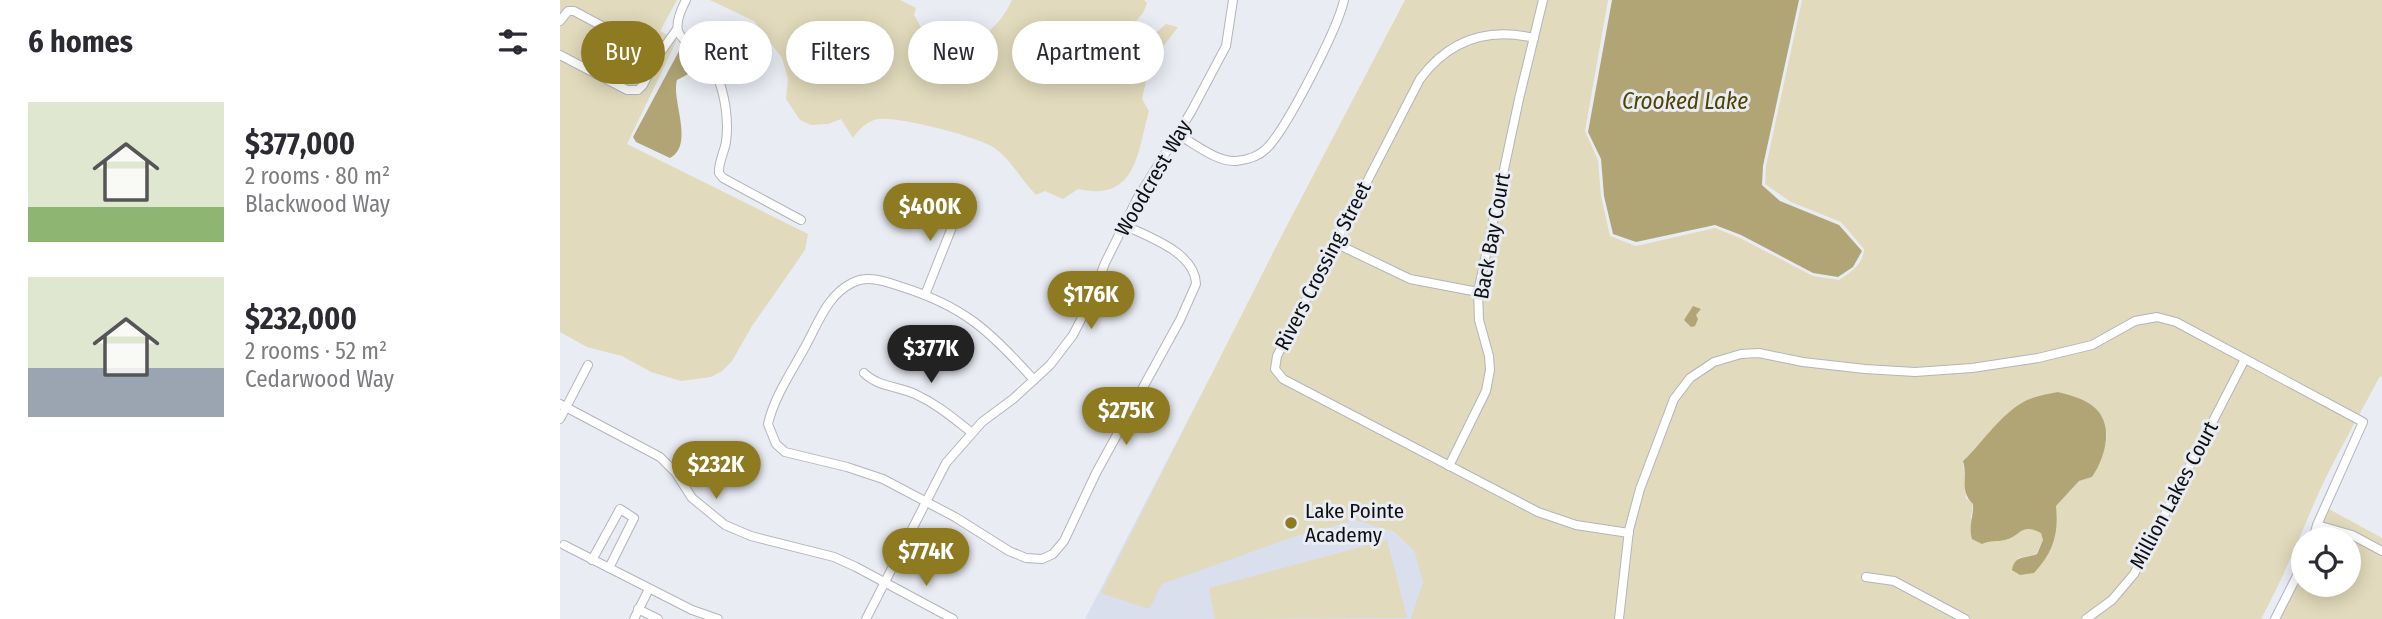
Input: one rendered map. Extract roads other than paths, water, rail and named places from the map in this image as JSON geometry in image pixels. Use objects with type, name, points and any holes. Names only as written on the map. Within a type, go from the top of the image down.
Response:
[{"type":"street","points":[[686,0],[677,18],[677,29],[683,39],[708,59],[719,80],[727,127],[718,170],[720,176],[802,220]]},
{"type":"street","name":"Woodcrest Way","points":[[866,619],[946,463],[971,432],[1055,359],[1073,335],[1153,170],[1177,134],[1226,46],[1233,0]]},
{"type":"street","points":[[1177,134],[1230,160],[1246,159],[1262,153],[1276,137],[1310,77],[1339,17],[1344,0]]},
{"type":"street","name":"Back Bay Court","points":[[1449,466],[1486,391],[1490,370],[1479,320],[1478,292],[1505,160],[1543,0]]},
{"type":"street","points":[[560,21],[568,11],[574,11],[593,21]]},
{"type":"street","points":[[665,46],[677,29]]},
{"type":"street","name":"Rivers Crossing Street","points":[[1534,38],[1514,33],[1476,38],[1449,48],[1433,62],[1420,79],[1276,356],[1275,369],[1283,380],[1538,512],[1576,525],[1629,533]]},
{"type":"street","points":[[560,55],[581,66]]},
{"type":"street","points":[[616,84],[627,90],[638,90],[642,84]]},
{"type":"street","points":[[925,295],[962,202]]},
{"type":"street","points":[[1034,380],[982,326],[960,312],[925,295],[869,279],[853,282],[825,308],[782,389],[768,424],[776,444],[786,452],[864,472],[902,488],[955,517],[999,546],[1019,555],[1042,559],[1058,550],[1096,473],[1180,320],[1196,284],[1192,268],[1178,254],[1124,225]]},
{"type":"street","points":[[1335,243],[1410,279],[1478,292]]},
{"type":"street","points":[[1619,619],[1629,533],[1640,489],[1674,399],[1694,375],[1714,362],[1741,354],[1759,353],[1803,362],[1864,369],[1915,372],[1972,368],[2038,359],[2092,345],[2135,321],[2157,317],[2176,322],[2363,422],[2316,527]]},
{"type":"street","name":"Million Lakes Court","points":[[2086,619],[2112,600],[2134,573],[2245,359]]},
{"type":"street","points":[[560,419],[563,405],[588,365]]},
{"type":"street","points":[[864,373],[877,382],[912,392],[929,401],[971,432]]},
{"type":"street","points":[[563,405],[660,457],[676,473],[692,498],[725,525],[751,536],[834,557],[953,619]]},
{"type":"street","points":[[592,560],[620,509],[634,518],[608,568]]},
{"type":"street","points":[[2317,524],[2352,535],[2382,551]]},
{"type":"street","points":[[564,545],[692,610],[718,619]]},
{"type":"street","points":[[1866,577],[1894,581],[1965,619]]},
{"type":"street","points":[[2275,619],[2291,588]]},
{"type":"street","points":[[634,619],[649,589]]},
{"type":"street","points":[[638,609],[657,619]]},
{"type":"street","points":[[929,619],[935,609]]},
{"type":"water","name":"Crooked Lake","points":[[1612,0],[1799,0],[1763,166],[1762,185],[1780,201],[1839,225],[1862,251],[1853,267],[1838,277],[1813,273],[1741,235],[1715,225],[1636,242],[1613,234],[1604,196],[1601,159],[1588,132]]},
{"type":"water","points":[[679,51],[679,79],[676,89],[682,133],[677,152],[670,158],[636,142],[633,137],[661,84],[665,84],[665,77]]},
{"type":"water","points":[[1693,306],[1701,309],[1696,315],[1698,319],[1695,326],[1691,327],[1684,320]]},
{"type":"water","points":[[2058,392],[2094,407],[2104,423],[2106,442],[2101,461],[2092,477],[2079,481],[2056,506],[2057,525],[2046,558],[2034,573],[2020,575],[2012,570],[2013,565],[2021,558],[2037,554],[2043,540],[2041,533],[2028,529],[2002,541],[1982,544],[1972,539],[1973,504],[1966,494],[1963,461],[2000,420],[2017,406],[2042,395]]},
{"type":"place","name":"Lake Pointe Academy","points":[[1291,523]]}]
